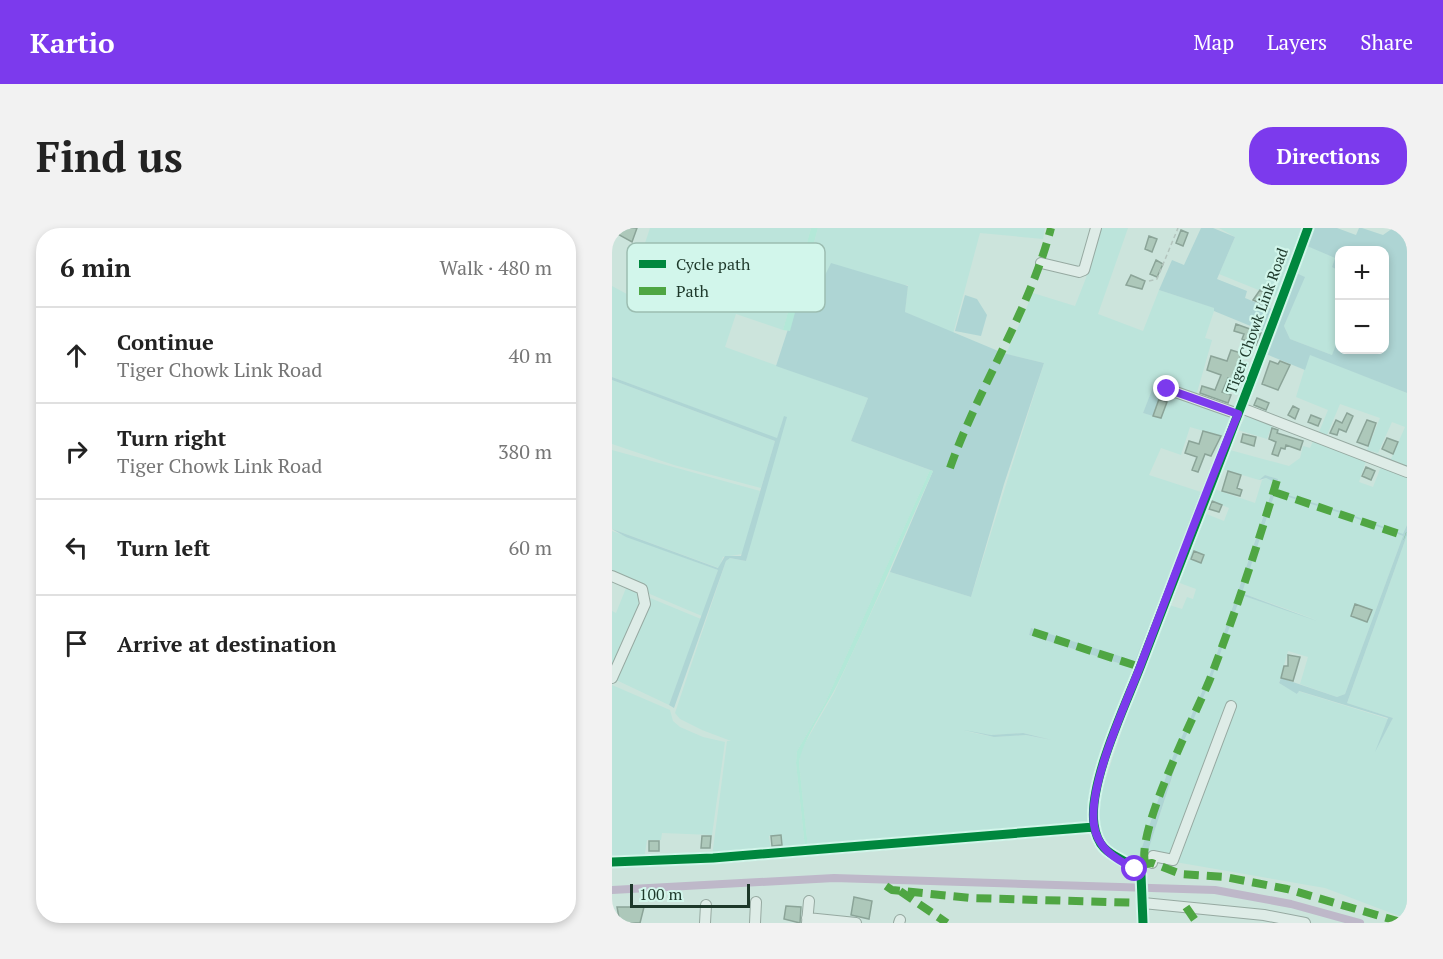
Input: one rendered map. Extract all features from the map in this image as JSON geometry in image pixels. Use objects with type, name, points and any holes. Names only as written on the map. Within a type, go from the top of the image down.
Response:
[{"type":"street","points":[[1041,263],[1079,272],[1084,270],[1096,228]]},
{"type":"street","name":"Tiger Chowk Link Road","points":[[1094,827],[1094,803],[1113,739],[1308,228]]},
{"type":"street","points":[[1167,389],[1239,411],[1407,472]]},
{"type":"street","points":[[612,576],[642,589],[645,604],[612,678]]},
{"type":"street","points":[[1152,863],[1153,856],[1173,860],[1231,706]]},
{"type":"street","points":[[612,862],[713,858],[1094,827],[1098,841],[1106,851],[1138,871],[1142,882],[1143,923]]},
{"type":"street","points":[[1142,899],[1264,915],[1305,923]]},
{"type":"street","points":[[809,901],[807,920],[856,923]]},
{"type":"street","points":[[755,923],[756,902]]},
{"type":"street","points":[[705,923],[706,905]]},
{"type":"path","points":[[1149,281],[1157,279],[1178,228]]},
{"type":"shaded area","points":[[650,228],[811,228],[807,243],[645,243]]},
{"type":"shaded area","points":[[818,228],[1045,228],[1043,239],[980,233],[953,334],[905,312],[908,285],[825,283],[825,243],[814,243]]},
{"type":"shaded area","points":[[1099,228],[1128,228],[1098,314],[1143,331],[1159,290],[1215,308],[1205,338],[1212,340],[1196,396],[1155,383],[1143,413],[1161,418],[1171,393],[1233,416],[1224,437],[1190,427],[1181,455],[1161,448],[1149,475],[1201,492],[1135,662],[1031,628],[1029,635],[1134,668],[1091,789],[1088,824],[808,848],[799,763],[801,750],[834,693],[890,572],[971,597],[1044,363],[1006,354],[1033,293],[1075,306],[1086,278]],"holes":[[[964,731],[991,735],[1023,733],[1052,740],[1026,735],[994,737]]]},
{"type":"shaded area","points":[[1201,228],[1213,228],[1235,237],[1217,279],[1247,291],[1245,298],[1272,309],[1301,228],[1305,228],[1234,419],[1134,668],[1029,635],[1031,628],[1135,661],[1265,332],[1214,311],[1214,308],[1159,290],[1172,260],[1184,265]]},
{"type":"shaded area","points":[[1219,228],[1302,228],[1276,297],[1219,274],[1235,237]]},
{"type":"shaded area","points":[[1310,228],[1337,228],[1356,235],[1359,228],[1362,228],[1383,235],[1393,228],[1407,234],[1407,393],[1310,355],[1305,370],[1266,354],[1247,407]]},
{"type":"shaded area","points":[[1306,245],[1335,258],[1332,267],[1335,269],[1335,348],[1332,355],[1290,339],[1284,326],[1304,277],[1295,273]]},
{"type":"shaded area","points":[[831,263],[908,286],[905,312],[1003,353],[1044,363],[1004,484],[971,597],[890,572],[933,471],[851,441],[868,398],[776,366],[794,312],[825,312],[825,275]]},
{"type":"shaded area","points":[[612,286],[627,294],[627,312],[788,312],[783,330],[736,314],[725,347],[868,398],[851,441],[930,470],[825,703],[797,751],[796,763],[805,848],[783,850],[781,835],[769,836],[771,851],[712,857],[727,741],[731,741],[680,719],[675,713],[726,561],[730,558],[746,561],[784,416],[777,439],[612,377]]},
{"type":"shaded area","points":[[965,295],[977,299],[987,315],[981,336],[955,331]]},
{"type":"shaded area","points":[[1309,354],[1407,393],[1407,466],[1391,459],[1405,427],[1392,422],[1378,453],[1367,450],[1380,418],[1340,404],[1327,435],[1319,432],[1328,410],[1296,397]]},
{"type":"shaded area","points":[[612,377],[777,438],[784,416],[787,417],[746,561],[730,558],[726,561],[674,708],[669,705],[718,570],[626,537],[612,529],[718,568],[725,556],[741,556],[775,441],[612,380]]},
{"type":"shaded area","points":[[612,380],[775,441],[761,488],[674,465],[612,444]]},
{"type":"shaded area","points":[[1155,382],[1196,396],[1162,390],[1153,416],[1143,413]]},
{"type":"shaded area","points":[[1247,408],[1391,459],[1407,468]]},
{"type":"shaded area","points":[[1246,416],[1272,425],[1267,439],[1238,430]]},
{"type":"shaded area","points":[[1314,439],[1367,458],[1359,482],[1373,487],[1382,464],[1407,474],[1407,525],[1403,535],[1347,513],[1275,491],[1278,479],[1265,475],[1259,480],[1222,469],[1230,450],[1289,466],[1300,458],[1303,446],[1310,448]]},
{"type":"shaded area","points":[[612,450],[760,491],[743,554],[723,557],[719,568],[612,529]]},
{"type":"shaded area","points":[[1265,475],[1278,479],[1275,491],[1347,513],[1403,534],[1407,525],[1407,535],[1347,703],[1393,718],[1375,752],[1388,718],[1299,691],[1297,694],[1279,683],[1281,678],[1337,697],[1345,694],[1403,536],[1347,515],[1275,493],[1242,593],[1317,621],[1241,595],[1211,680],[1175,761],[1177,762],[1146,857],[1139,856],[1173,756],[1210,674],[1275,482],[1266,478],[1259,480]]},
{"type":"shaded area","points":[[1266,478],[1275,481],[1210,674],[1173,756],[1139,856],[1122,857],[1104,841],[1098,820],[1101,793],[1132,700],[1169,605],[1182,609],[1187,597],[1193,599],[1196,589],[1177,582],[1204,513],[1224,521],[1229,508],[1210,500],[1214,489],[1255,503],[1262,480]]},
{"type":"shaded area","points":[[1275,493],[1347,515],[1403,536],[1345,694],[1337,697],[1300,684],[1308,657],[1288,651],[1279,683],[1298,694],[1298,691],[1388,719],[1379,744],[1393,718],[1347,703],[1407,535],[1407,919],[1325,888],[1146,857],[1177,763],[1175,761],[1211,680],[1241,595],[1317,620],[1242,593]]},
{"type":"shaded area","points":[[612,531],[718,570],[702,616],[612,578]]},
{"type":"shaded area","points":[[626,588],[701,619],[669,705],[612,678],[612,611],[616,613]]},
{"type":"shaded area","points":[[612,685],[670,710],[673,721],[680,727],[703,737],[725,742],[712,835],[662,833],[661,840],[647,840],[644,859],[612,861]]},
{"type":"shaded area","points":[[964,730],[991,735],[1023,733],[1052,740],[1026,735],[994,737]]},
{"type":"sand","points":[[811,228],[818,228],[814,243],[807,243]]},
{"type":"sand","points":[[788,312],[795,312],[790,331],[783,330]]},
{"type":"sand","points":[[930,470],[933,471],[864,629],[801,754],[799,763],[808,848],[805,848],[796,763],[797,751],[825,703]]},
{"type":"building","points":[[612,228],[637,228],[632,242],[612,231]]},
{"type":"building","points":[[1181,230],[1188,233],[1183,246],[1176,243]]},
{"type":"building","points":[[1149,236],[1157,239],[1152,252],[1145,249]]},
{"type":"building","points":[[1156,260],[1163,264],[1157,277],[1150,274]]},
{"type":"building","points":[[1131,275],[1145,281],[1142,289],[1126,285]]},
{"type":"building","points":[[1260,290],[1271,295],[1266,306],[1253,300]]},
{"type":"building","points":[[1236,324],[1261,333],[1256,345],[1242,339],[1244,334],[1234,331]]},
{"type":"building","points":[[1231,350],[1241,353],[1238,365],[1244,367],[1238,381],[1228,378],[1222,392],[1231,395],[1228,403],[1200,393],[1202,386],[1215,390],[1221,375],[1207,370],[1211,356],[1227,361]]},
{"type":"building","points":[[1270,361],[1278,364],[1280,361],[1290,365],[1278,390],[1262,384]]},
{"type":"building","points":[[1257,398],[1269,403],[1266,410],[1254,405]]},
{"type":"building","points":[[1159,399],[1167,402],[1161,418],[1153,416]]},
{"type":"building","points":[[1293,406],[1299,409],[1295,419],[1288,415]]},
{"type":"building","points":[[1347,413],[1353,416],[1346,432],[1339,429],[1337,435],[1330,433],[1336,420],[1342,423]]},
{"type":"building","points":[[1311,415],[1321,419],[1318,426],[1308,422]]},
{"type":"building","points":[[1367,420],[1376,423],[1368,446],[1357,442]]},
{"type":"building","points":[[1272,428],[1278,430],[1277,433],[1303,441],[1300,450],[1286,445],[1285,449],[1281,448],[1278,456],[1272,454],[1276,442],[1269,439]]},
{"type":"building","points":[[1203,431],[1221,436],[1211,456],[1205,454],[1198,472],[1192,470],[1197,457],[1185,453],[1189,441],[1199,444]]},
{"type":"building","points":[[1243,434],[1256,437],[1254,446],[1241,442]]},
{"type":"building","points":[[1387,438],[1398,442],[1393,454],[1382,449]]},
{"type":"building","points":[[1366,467],[1375,471],[1371,480],[1362,476]]},
{"type":"building","points":[[1228,471],[1241,475],[1237,488],[1242,490],[1240,496],[1222,491]]},
{"type":"building","points":[[1212,501],[1222,505],[1219,512],[1209,509]]},
{"type":"building","points":[[1194,551],[1204,555],[1201,563],[1191,559]]},
{"type":"building","points":[[1355,604],[1372,610],[1367,622],[1351,616]]},
{"type":"building","points":[[1288,655],[1300,657],[1293,681],[1281,678],[1284,666],[1288,666]]},
{"type":"building","points":[[781,835],[782,845],[772,846],[771,836]]},
{"type":"building","points":[[702,836],[711,836],[710,848],[701,848]]},
{"type":"building","points":[[649,841],[659,841],[659,851],[649,851]]},
{"type":"building","points":[[854,897],[872,901],[869,919],[851,915]]},
{"type":"building","points":[[786,906],[801,907],[800,923],[784,919]]},
{"type":"building","points":[[617,907],[644,907],[640,923],[620,923]]},
{"type":"waterway","points":[[612,890],[834,878],[1215,890],[1291,904],[1360,923]]},
{"type":"marked path","points":[[950,468],[1030,289],[1051,228]]},
{"type":"marked path","points":[[1145,863],[1145,847],[1158,799],[1219,655],[1277,480]]},
{"type":"marked path","points":[[1274,492],[1405,536]]},
{"type":"marked path","points":[[1033,632],[1140,667]]},
{"type":"marked path","points":[[1140,865],[1152,863],[1181,874],[1225,877],[1287,889],[1404,923]]},
{"type":"marked path","points":[[886,886],[892,890],[971,898],[1143,903]]},
{"type":"marked path","points":[[900,891],[947,923]]},
{"type":"marked path","points":[[1186,907],[1197,923]]},
{"type":"cycle path","points":[[1143,923],[1141,875],[1128,863],[1107,851],[1097,836],[1094,824],[1097,787],[1118,722],[1247,392],[1308,228]]},
{"type":"cycle path","points":[[612,862],[713,858],[1094,827]]},
{"type":"route","points":[[1135,869],[1106,851],[1098,841],[1093,818],[1094,803],[1128,696],[1238,414],[1167,389]]}]
